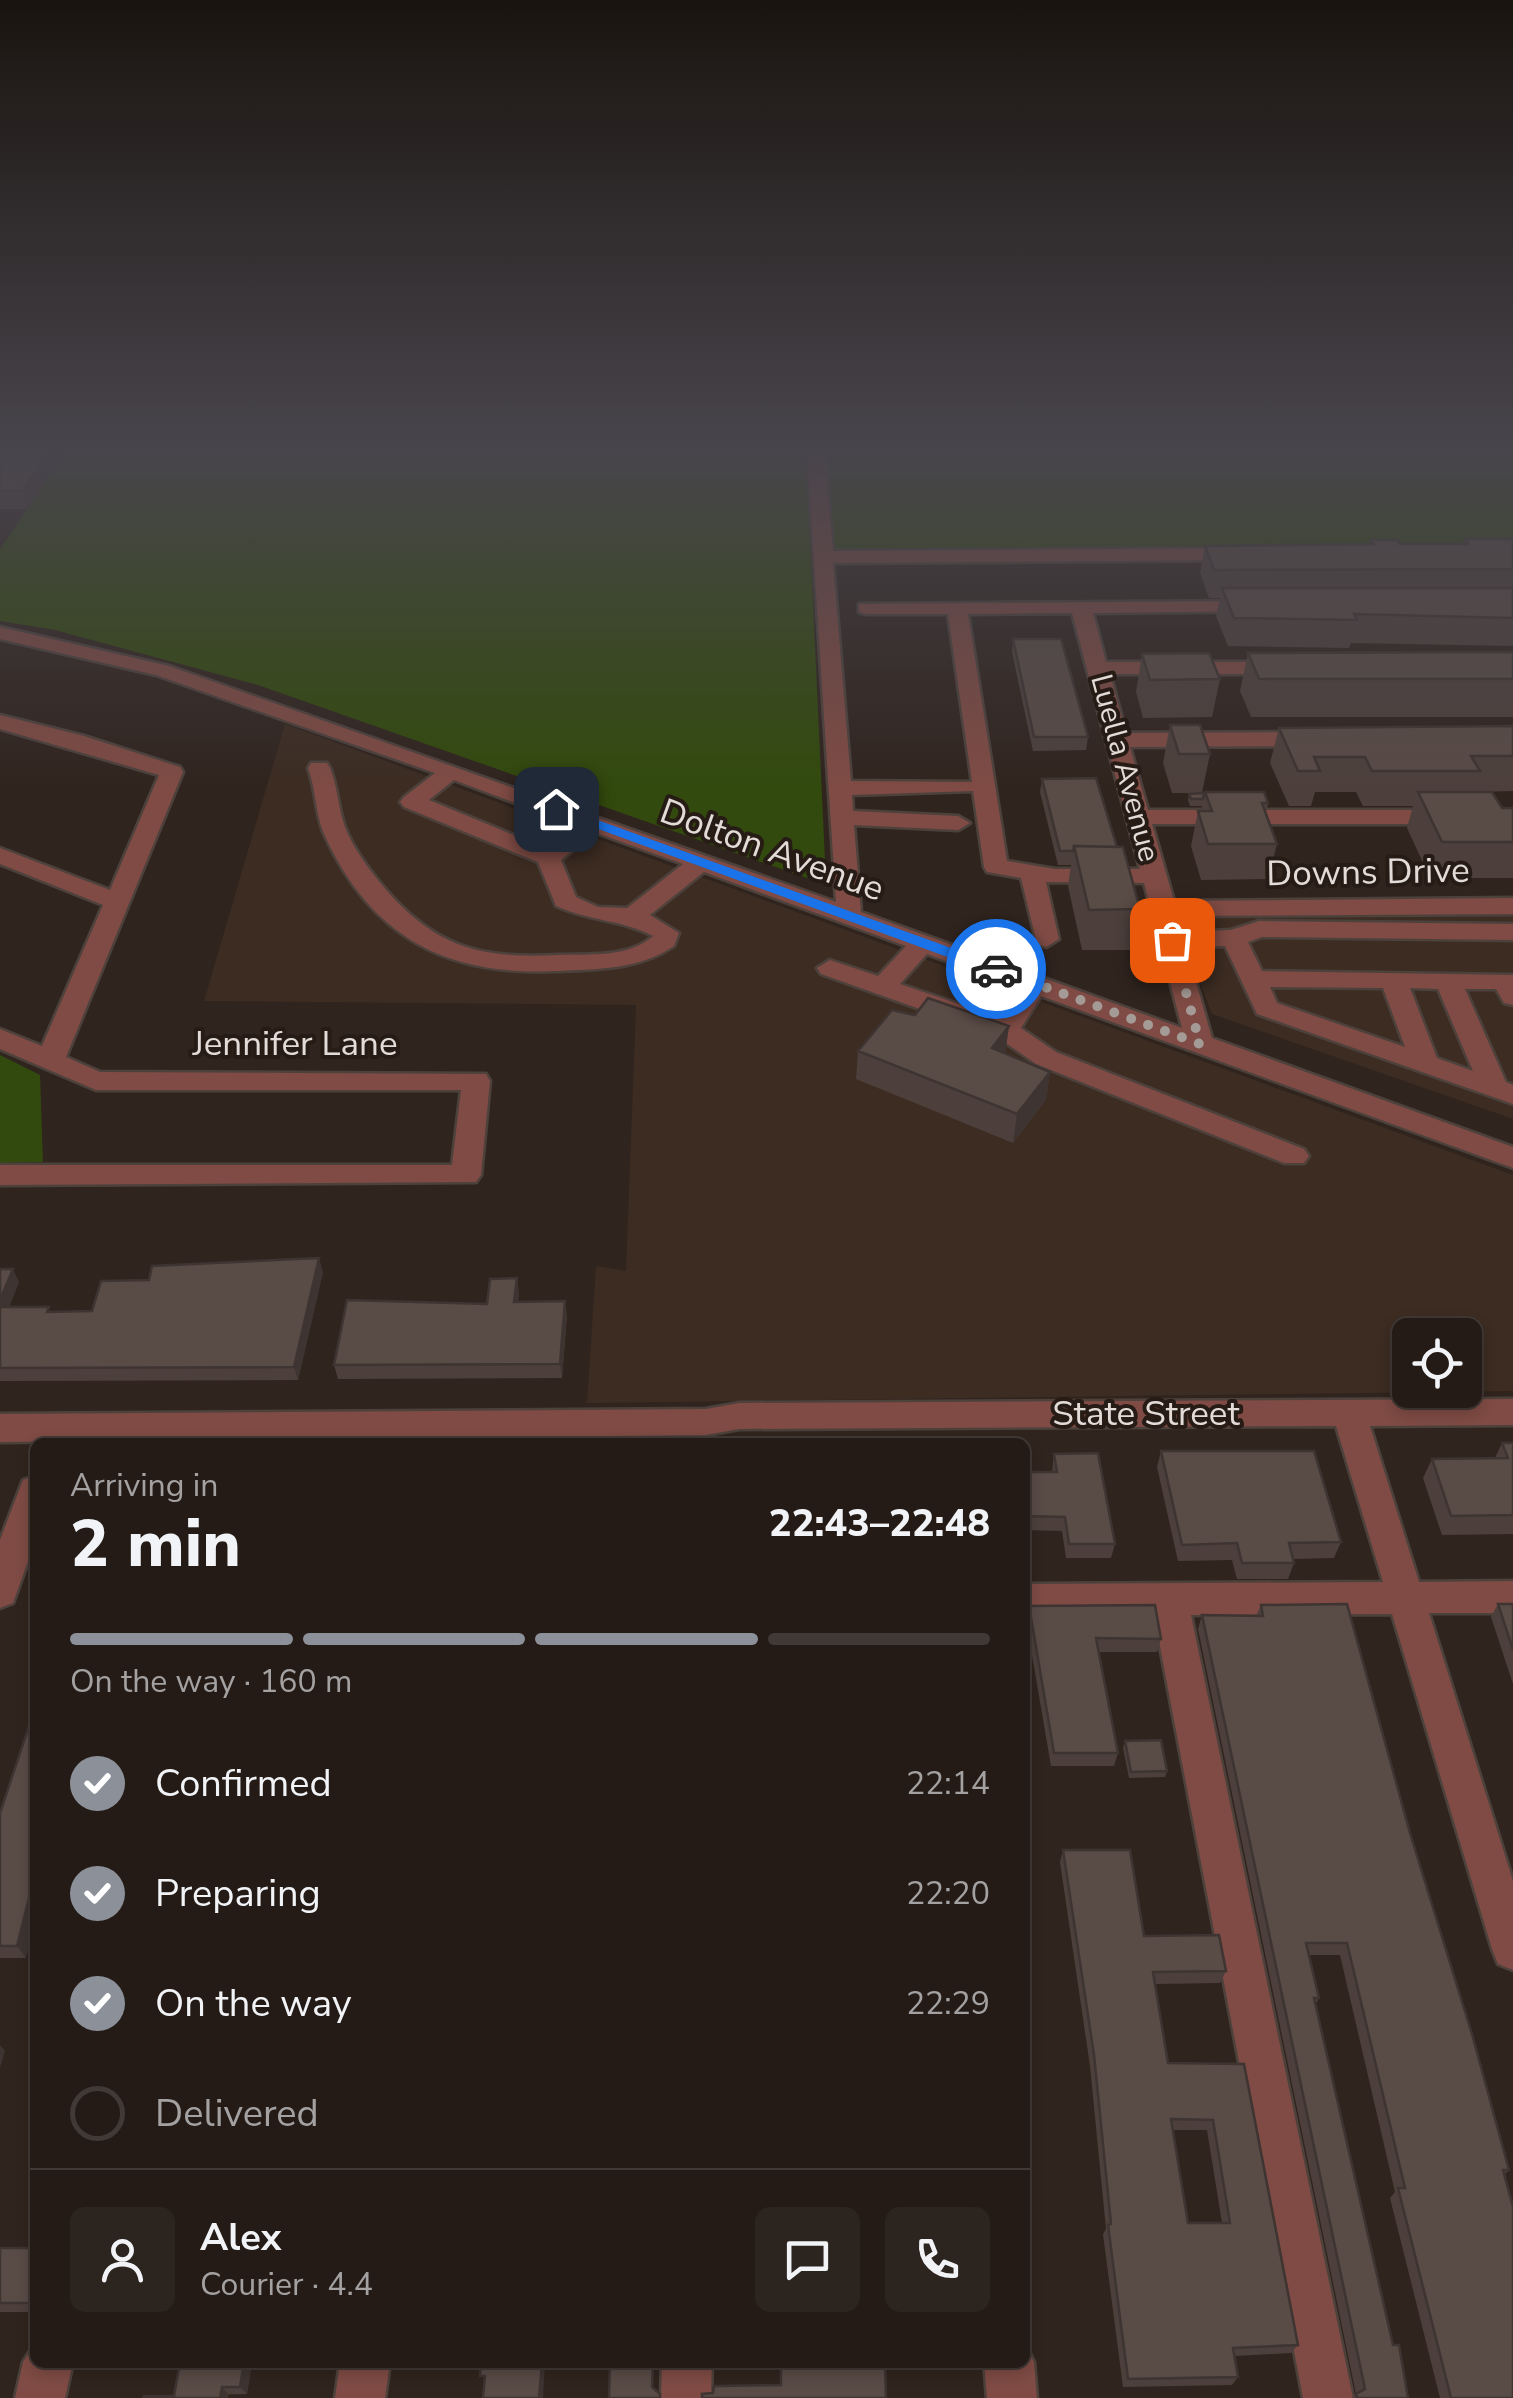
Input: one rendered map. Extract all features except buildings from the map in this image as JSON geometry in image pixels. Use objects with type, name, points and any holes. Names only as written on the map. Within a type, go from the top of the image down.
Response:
[{"type":"street","points":[[824,565],[849,915]]},
{"type":"street","points":[[866,608],[1277,607]]},
{"type":"street","points":[[956,608],[996,868],[1155,876]]},
{"type":"street","name":"Luella Avenue","points":[[1081,608],[1200,1044]]},
{"type":"street","name":"Dolton Avenue","points":[[0,633],[162,670],[452,771],[1513,1158]]},
{"type":"street","points":[[1098,668],[1315,668]]},
{"type":"street","points":[[0,722],[172,772],[50,1061],[0,1038]]},
{"type":"street","points":[[1118,740],[1335,739]]},
{"type":"street","points":[[320,768],[327,785],[333,826],[350,858],[403,924],[452,956],[483,964],[524,966],[614,960],[650,953],[665,941],[666,934],[633,916],[594,914],[565,901],[548,858],[412,802],[452,771]]},
{"type":"street","points":[[840,788],[964,787]]},
{"type":"street","points":[[842,817],[958,822]]},
{"type":"street","points":[[1139,818],[1513,818]]},
{"type":"street","points":[[548,858],[592,822]]},
{"type":"street","points":[[0,855],[116,901]]},
{"type":"street","points":[[633,916],[702,862]]},
{"type":"street","points":[[1032,872],[1046,939]]},
{"type":"street","name":"Downs Drive","points":[[1164,909],[1513,906]]},
{"type":"street","points":[[1172,940],[1234,938],[1259,930],[1513,932]]},
{"type":"street","points":[[1234,938],[1266,1008],[1503,1092]]},
{"type":"street","points":[[883,986],[924,942]]},
{"type":"street","points":[[830,968],[1006,1030],[1046,1058],[1294,1156]]},
{"type":"street","points":[[1253,979],[1448,980],[1509,989]]},
{"type":"street","points":[[1393,979],[1425,1064]]},
{"type":"street","points":[[1448,980],[1503,1092]]},
{"type":"street","points":[[1006,1030],[1036,984]]},
{"type":"street","name":"Jennifer Lane","points":[[0,1175],[466,1175],[476,1081],[96,1081],[50,1061]]},
{"type":"street","points":[[1349,1412],[1513,1949]]},
{"type":"street","name":"State Street","points":[[0,1428],[54,1435],[705,1432],[739,1416],[924,1428],[1349,1412],[1513,1412]]},
{"type":"street","points":[[0,1592],[30,1505]]},
{"type":"street","points":[[1030,1600],[1513,1597]]},
{"type":"street","points":[[1170,1599],[1328,2398]]},
{"type":"street","points":[[40,2398],[47,2368]]},
{"type":"street","points":[[360,2398],[364,2368]]},
{"type":"street","points":[[686,2398],[687,2368]]},
{"type":"street","points":[[1010,2368],[1012,2398]]},
{"type":"shaded area","points":[[285,724],[1513,1175],[1513,1391],[1482,1391],[1482,1318],[1392,1318],[1392,1393],[587,1403],[596,1266],[626,1271],[636,1005],[204,1001]]},
{"type":"shaded area","points":[[1513,911],[1513,1119],[1212,1014],[1173,914]]},
{"type":"green space","points":[[0,565],[811,565],[825,860],[807,878],[258,685],[55,630],[0,621]]},
{"type":"green space","points":[[0,1055],[40,1075],[43,1162],[0,1163]]},
{"type":"way so far","points":[[996,969],[1200,1044],[1172,940]]},
{"type":"route","points":[[556,809],[996,969]]}]
